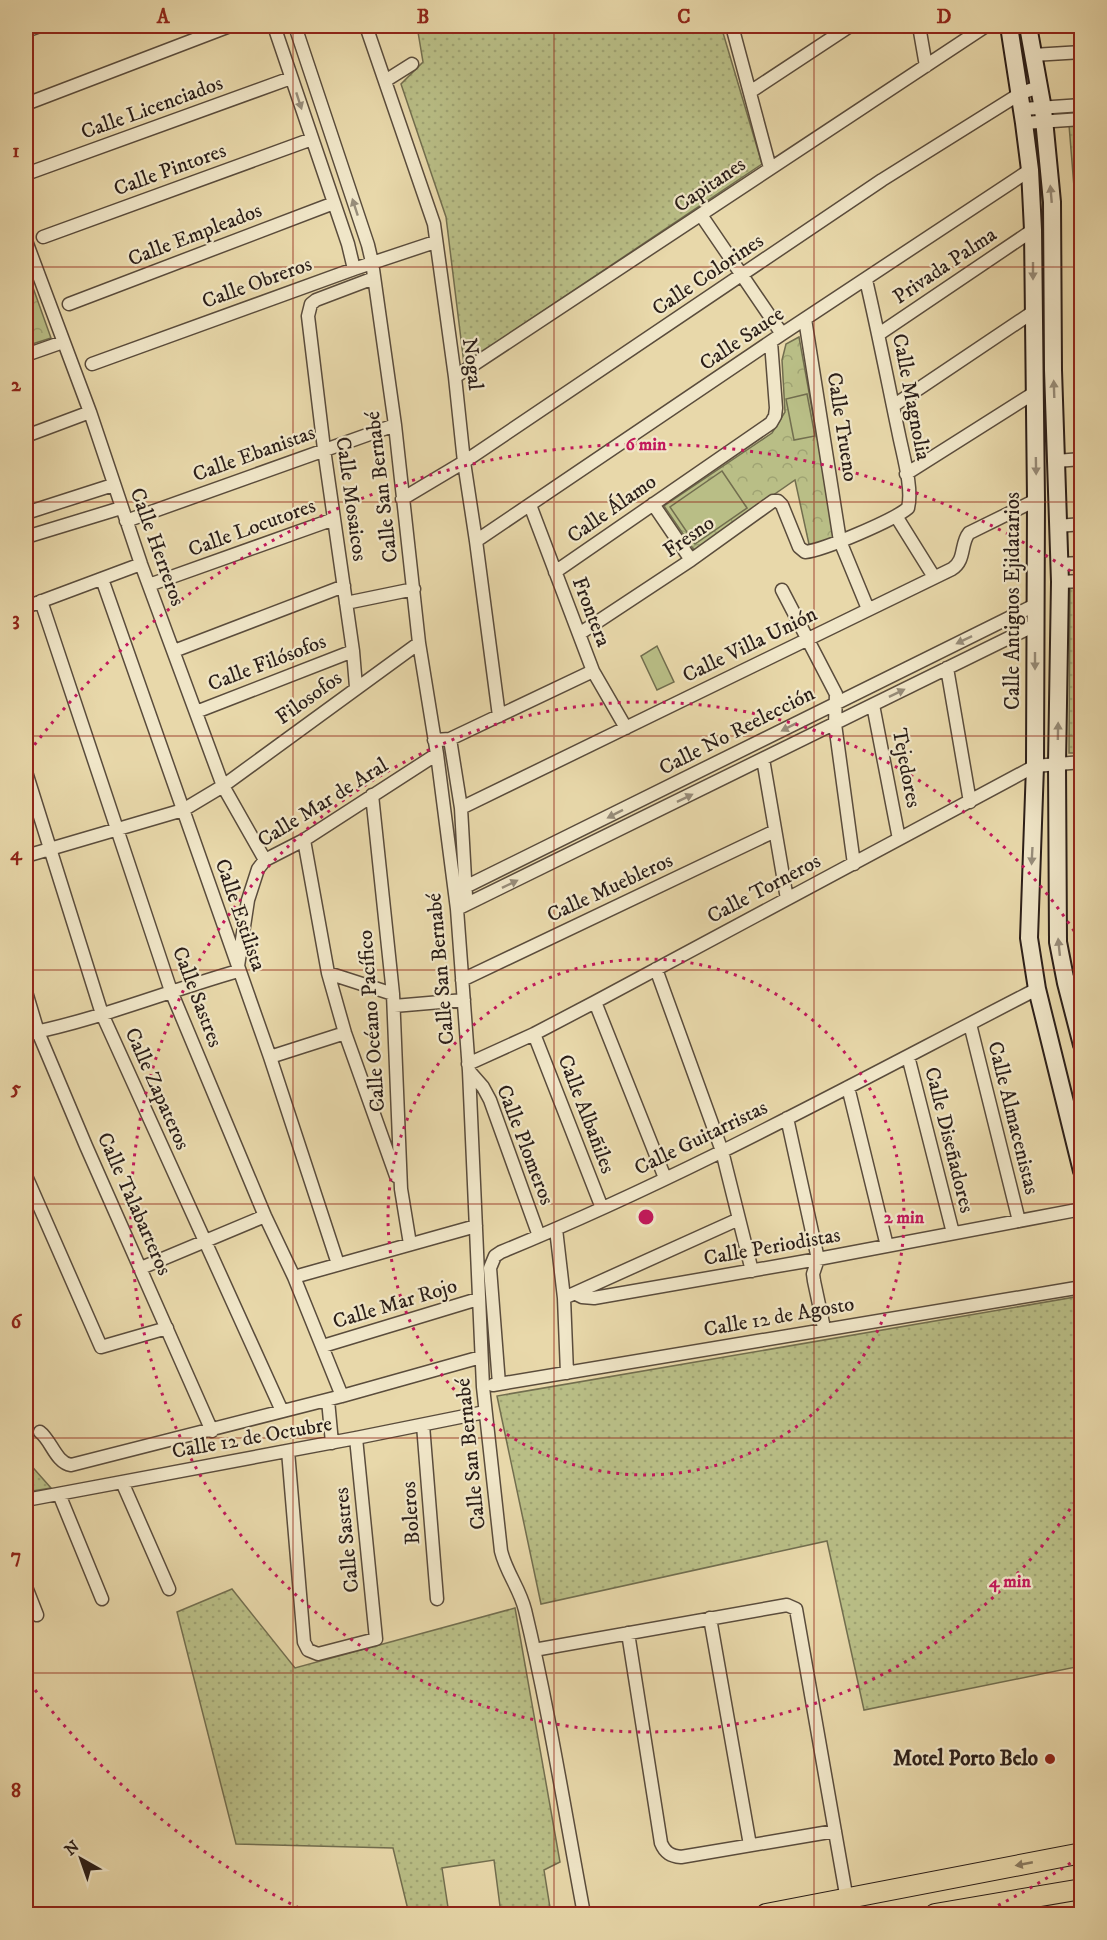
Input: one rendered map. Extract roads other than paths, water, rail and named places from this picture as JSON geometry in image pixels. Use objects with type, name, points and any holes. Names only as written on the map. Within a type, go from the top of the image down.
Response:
[{"type":"main road","points":[[766,1914],[1082,1853]]},
{"type":"main road","points":[[935,1914],[1082,1889]]},
{"type":"street","points":[[26,31],[40,26]]},
{"type":"street","points":[[26,104],[230,26]]},
{"type":"street","points":[[273,26],[334,203],[354,269]]},
{"type":"street","name":"Calle San Bernabé","points":[[295,26],[372,262],[395,425],[419,643],[462,907],[462,980],[469,1067],[481,1357],[501,1551],[507,1570],[522,1599],[534,1650],[584,1914]]},
{"type":"street","name":"Nogal","points":[[366,26],[434,224],[499,716]]},
{"type":"street","points":[[732,26],[770,168]]},
{"type":"street","points":[[750,92],[850,26]]},
{"type":"street","points":[[919,26],[926,66]]},
{"type":"street","name":"Capitanes","points":[[455,377],[986,26]]},
{"type":"street","name":"Calle Antiguos Ejidatarios","points":[[1009,26],[1023,108],[1030,170],[1033,230],[1036,500],[1035,766],[1029,939],[1037,989],[1082,1171]]},
{"type":"street","name":"Calle Antiguos Ejidatarios","points":[[1028,26],[1044,116],[1052,202],[1060,582],[1058,942],[1074,982],[1082,1045]]},
{"type":"street","points":[[1033,55],[1082,52]]},
{"type":"street","points":[[384,81],[412,64]]},
{"type":"street","name":"Calle Licenciados","points":[[26,174],[291,78]]},
{"type":"street","name":"Calle Colorines","points":[[402,499],[464,462],[882,180],[1023,108],[1039,87]]},
{"type":"street","points":[[1044,116],[1082,105]]},
{"type":"street","points":[[1023,108],[1044,116],[1082,119]]},
{"type":"street","name":"Calle Pintores","points":[[43,237],[312,139]]},
{"type":"street","name":"Calle Sauce","points":[[476,541],[1030,170]]},
{"type":"street","name":"Calle Empleados","points":[[69,304],[334,203]]},
{"type":"street","points":[[701,215],[782,334]]},
{"type":"street","name":"Privada Palma","points":[[879,334],[1033,230]]},
{"type":"street","name":"Calle Herreros","points":[[26,241],[29,260],[90,412],[121,508],[223,786],[266,860]]},
{"type":"street","name":"Calle Obreros","points":[[92,364],[372,262],[435,242]]},
{"type":"street","name":"Calle Mosaicos","points":[[356,687],[308,316],[311,304],[316,300],[374,278]]},
{"type":"street","name":"Calle Magnolia","points":[[866,280],[879,334],[906,474],[909,505],[904,512],[896,516]]},
{"type":"street","points":[[893,406],[1033,312]]},
{"type":"street","name":"Calle Trueno","points":[[805,319],[840,541],[868,609]]},
{"type":"street","points":[[26,355],[63,342]]},
{"type":"street","name":"Calle Álamo","points":[[555,572],[771,423],[776,408],[771,342]]},
{"type":"street","points":[[906,474],[1034,393]]},
{"type":"street","points":[[26,436],[90,412]]},
{"type":"street","name":"Calle Ebanistas","points":[[126,521],[395,425]]},
{"type":"street","points":[[1056,461],[1082,459]]},
{"type":"street","points":[[26,513],[113,485]]},
{"type":"street","name":"Calle Villa Unión","points":[[461,808],[957,565],[969,533],[1036,500]]},
{"type":"street","name":"Fresno","points":[[579,634],[691,560],[773,501],[778,501],[785,509],[800,547],[805,552],[840,541]]},
{"type":"street","points":[[653,504],[691,560]]},
{"type":"street","name":"Frontera","points":[[530,505],[593,671],[626,728]]},
{"type":"street","points":[[26,537],[121,508]]},
{"type":"street","points":[[840,541],[896,516],[934,577]]},
{"type":"street","name":"Calle Locutores","points":[[149,585],[334,519]]},
{"type":"street","points":[[1058,526],[1082,524]]},
{"type":"street","points":[[1059,564],[1082,563]]},
{"type":"street","points":[[26,607],[141,564]]},
{"type":"street","name":"Calle Estilista","points":[[102,579],[270,1057],[338,1264]]},
{"type":"street","points":[[1060,582],[1082,581]]},
{"type":"street","points":[[174,651],[344,586]]},
{"type":"street","points":[[346,603],[414,589]]},
{"type":"street","points":[[782,590],[836,694],[835,724],[854,864]]},
{"type":"street","name":"Calle Sastres","points":[[41,601],[171,991],[265,1216],[294,1277],[342,1396]]},
{"type":"street","name":"Calle No Reelección","points":[[460,890],[1035,605]]},
{"type":"street","name":"Calle No Reelección","points":[[462,907],[1035,625]]},
{"type":"street","name":"Filosofos","points":[[26,856],[183,810],[223,786],[419,643]]},
{"type":"street","name":"Calle Filósofos","points":[[196,712],[353,651]]},
{"type":"street","points":[[947,668],[970,802]]},
{"type":"street","points":[[434,740],[450,739],[593,671]]},
{"type":"street","name":"Tejedores","points":[[873,705],[899,839]]},
{"type":"street","name":"Calle San Bernabé","points":[[450,739],[461,808],[460,890]]},
{"type":"street","name":"Calle Mar de Aral","points":[[238,970],[248,900],[258,869],[266,860],[304,840],[437,754]]},
{"type":"street","points":[[763,759],[787,899]]},
{"type":"street","name":"Calle Torneros","points":[[469,1067],[1035,766],[1082,762]]},
{"type":"street","name":"Calle Zapateros","points":[[26,772],[102,1014],[282,1412]]},
{"type":"street","name":"Calle Océano Pacífico","points":[[372,795],[394,1000],[401,1189],[410,1244]]},
{"type":"street","name":"Calle Muebleros","points":[[462,980],[775,831]]},
{"type":"street","points":[[304,840],[328,973],[345,1033],[401,1189]]},
{"type":"street","points":[[656,969],[722,1151],[752,1271]]},
{"type":"street","points":[[32,1033],[102,1014],[238,970]]},
{"type":"street","points":[[328,973],[394,1000],[464,1000]]},
{"type":"street","name":"Calle Guitarristas","points":[[499,1384],[490,1268],[491,1262],[501,1252],[602,1208],[722,1151],[1037,989]]},
{"type":"street","name":"Calle Talabarteros","points":[[26,992],[32,1033],[141,1268],[212,1431]]},
{"type":"street","points":[[595,1002],[665,1178]]},
{"type":"street","name":"Calle Almacenistas","points":[[970,1024],[1019,1221]]},
{"type":"street","points":[[270,1057],[345,1033]]},
{"type":"street","name":"Calle Albañiles","points":[[534,1034],[602,1208]]},
{"type":"street","name":"Calle Diseñadores","points":[[908,1056],[953,1233]]},
{"type":"street","name":"Calle Plomeros","points":[[469,1067],[490,1100],[539,1236]]},
{"type":"street","points":[[848,1087],[887,1246]]},
{"type":"street","points":[[787,1118],[818,1259],[813,1274],[824,1328]]},
{"type":"street","points":[[26,1176],[28,1190],[100,1347],[167,1328]]},
{"type":"street","name":"Calle Periodistas","points":[[570,1296],[594,1298],[818,1259],[1082,1209]]},
{"type":"street","points":[[141,1268],[265,1216]]},
{"type":"street","points":[[570,1296],[739,1219]]},
{"type":"street","points":[[294,1277],[476,1226]]},
{"type":"street","name":"Calle Plomeros","points":[[556,1229],[570,1296],[567,1373]]},
{"type":"street","name":"Calle 12 de Agosto","points":[[483,1387],[824,1328],[1082,1287]]},
{"type":"street","name":"Calle Mar Rojo","points":[[323,1346],[478,1299]]},
{"type":"street","points":[[40,1432],[45,1435],[63,1462],[71,1465],[212,1431],[481,1357]]},
{"type":"street","points":[[328,1400],[332,1443]]},
{"type":"street","name":"Calle 12 de Octubre","points":[[26,1500],[485,1412]]},
{"type":"street","name":"Boleros","points":[[423,1425],[437,1599]]},
{"type":"street","name":"Calle Sastres","points":[[288,1450],[306,1645],[312,1652],[318,1654],[376,1639],[356,1438]]},
{"type":"street","points":[[122,1482],[170,1589]]},
{"type":"street","points":[[59,1494],[102,1599]]},
{"type":"street","points":[[26,1587],[37,1615]]},
{"type":"street","points":[[534,1650],[788,1605],[796,1609],[847,1900]]},
{"type":"street","points":[[710,1618],[750,1845]]},
{"type":"street","points":[[628,1633],[661,1843],[664,1850],[681,1857],[835,1831]]},
{"type":"place","name":"Motel Porto Belo","points":[[1050,1759]]}]
